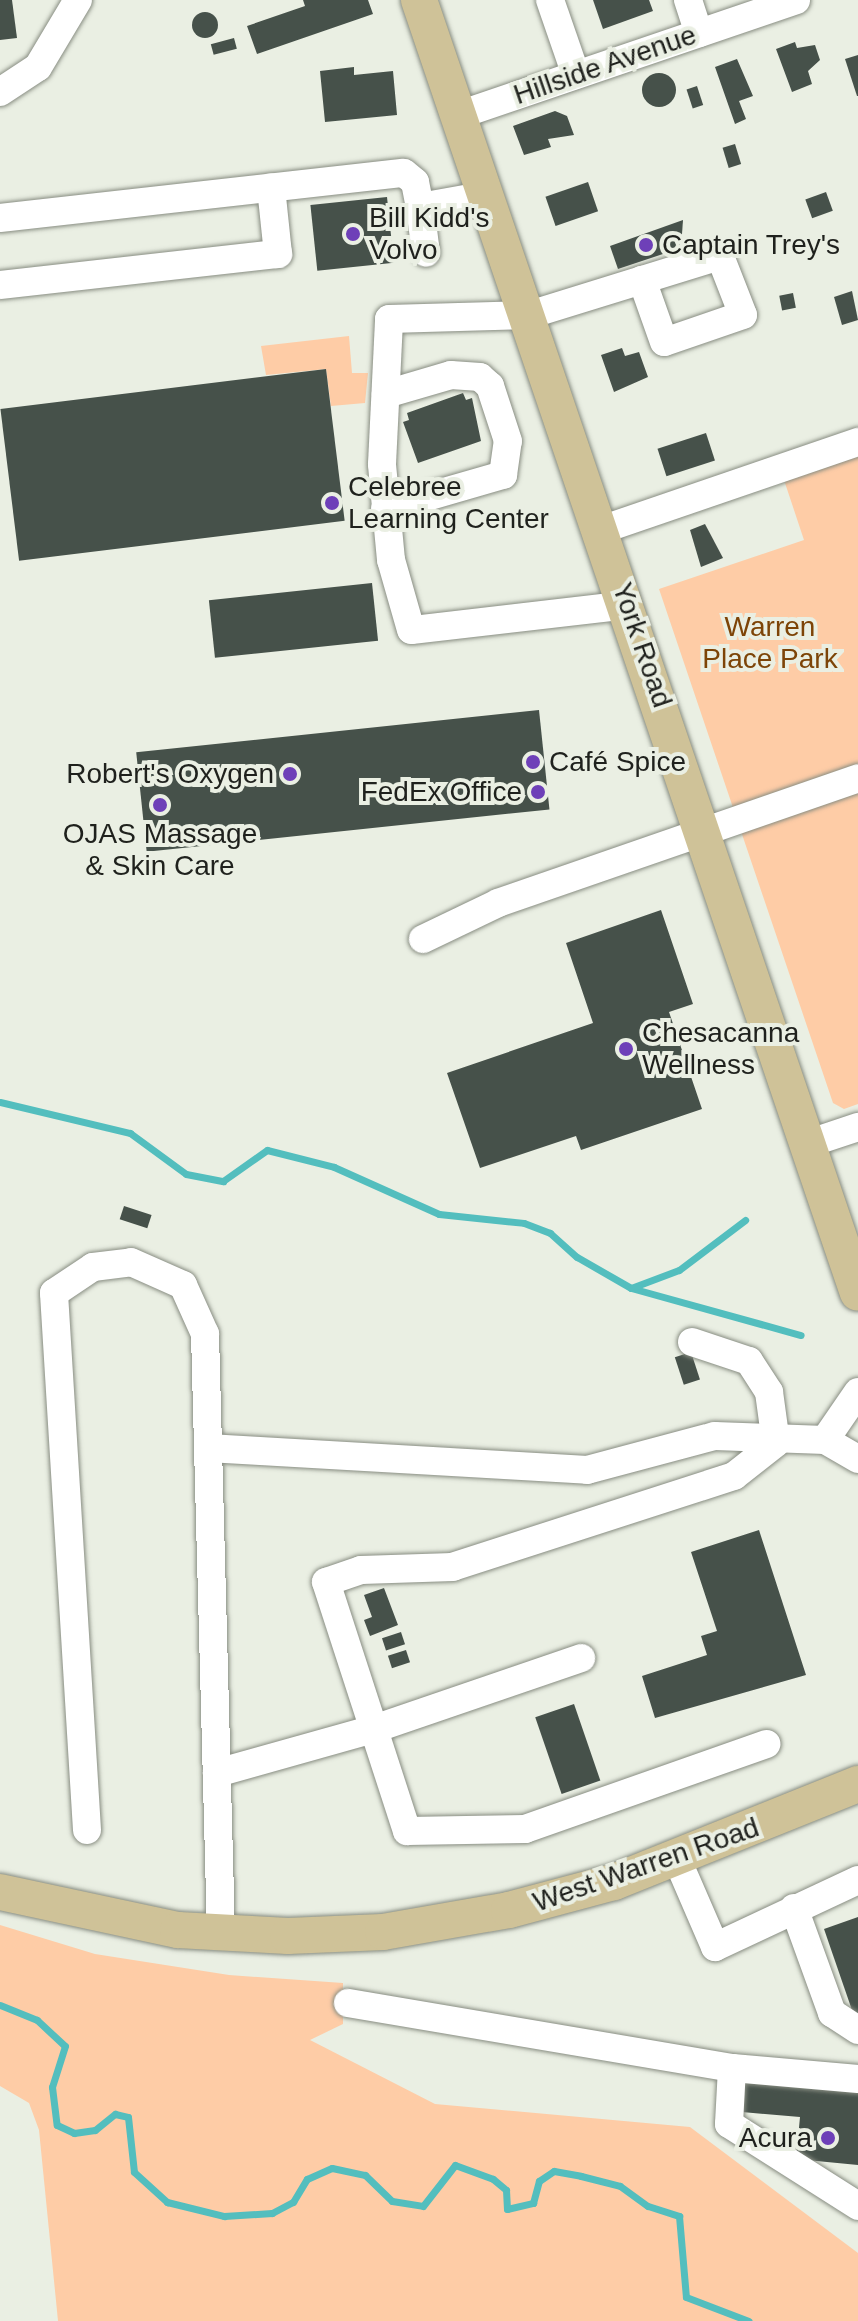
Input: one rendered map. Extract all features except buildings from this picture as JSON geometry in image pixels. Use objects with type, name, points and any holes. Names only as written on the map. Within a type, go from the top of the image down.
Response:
[{"type":"main road","name":"York Road","points":[[419,0],[705,830],[858,1293]]},
{"type":"main road","name":"West Warren Road","points":[[0,1892],[221,1934],[340,1935],[446,1924],[560,1897],[677,1859],[858,1784]]},
{"type":"street","points":[[0,92],[38,67],[78,0]]},
{"type":"street","points":[[550,0],[576,75]]},
{"type":"street","points":[[688,0],[699,33]]},
{"type":"street","name":"Hillside Avenue","points":[[459,115],[796,0]]},
{"type":"street","points":[[0,218],[404,173],[415,182],[426,253]]},
{"type":"street","points":[[0,285],[278,254],[271,187]]},
{"type":"street","points":[[420,207],[487,195]]},
{"type":"street","points":[[628,605],[411,630],[391,560],[385,509],[389,319],[529,315],[642,280]]},
{"type":"street","points":[[385,509],[503,475],[504,423],[490,386],[480,377],[451,375],[386,394]]},
{"type":"street","points":[[601,530],[858,442]]},
{"type":"street","points":[[423,939],[498,903],[858,778]]},
{"type":"street","points":[[810,1143],[858,1127]]},
{"type":"street","points":[[87,1830],[54,1293],[112,1263],[159,1271],[183,1285],[205,1334],[221,1934]]},
{"type":"street","points":[[692,1342],[733,1351],[759,1372],[769,1392],[776,1443]]},
{"type":"street","points":[[825,1440],[858,1392]]},
{"type":"street","points":[[208,1448],[587,1470],[715,1436],[776,1443],[825,1440],[858,1459]]},
{"type":"street","points":[[767,1744],[525,1829],[407,1831],[326,1582],[361,1570],[453,1567],[734,1476],[776,1443]]},
{"type":"street","points":[[217,1773],[374,1729],[581,1658]]},
{"type":"street","points":[[677,1859],[715,1947],[858,1880]]},
{"type":"street","points":[[794,1908],[832,2013],[858,2030]]},
{"type":"street","points":[[348,2003],[732,2068],[858,2079]]},
{"type":"street","points":[[732,2068],[729,2124],[858,2206]]},
{"type":"green space","points":[[349,336],[352,373],[368,373],[365,403],[331,406],[326,369],[266,375],[261,346]]},
{"type":"green space","name":"Warren Place Park","points":[[858,451],[858,1104],[844,1109],[833,1103],[659,589],[804,540],[783,477]]},
{"type":"green space","points":[[0,1925],[95,1954],[229,1975],[343,1983],[343,2024],[310,2040],[435,2104],[690,2127],[858,2253],[858,2321],[58,2321],[39,2130],[29,2103],[0,2086]]},
{"type":"waterway","points":[[0,1102],[130,1133],[186,1174],[223,1181],[267,1150],[334,1167],[439,1214],[524,1223],[550,1233],[577,1257],[631,1288],[801,1335]]},
{"type":"waterway","points":[[631,1288],[679,1270],[745,1220]]},
{"type":"waterway","points":[[0,2005],[37,2020],[65,2046],[52,2087],[57,2125],[74,2133],[95,2130],[115,2114],[128,2117],[134,2172],[167,2202],[224,2216],[272,2213],[293,2202],[307,2179],[332,2168],[365,2175],[392,2201],[423,2206],[455,2165],[493,2179],[506,2190],[507,2209],[533,2203],[539,2181],[554,2171],[581,2176],[620,2186],[648,2206],[679,2216],[686,2297],[749,2321]]},
{"type":"place","name":"Bill Kidd's Volvo","points":[[353,234]]},
{"type":"place","name":"Captain Trey's","points":[[646,245]]},
{"type":"place","name":"Celebree Learning Center","points":[[332,503]]},
{"type":"place","name":"Café Spice","points":[[533,762]]},
{"type":"place","name":"Robert's Oxygen","points":[[290,774]]},
{"type":"place","name":"FedEx Office","points":[[538,792]]},
{"type":"place","name":"OJAS Massage & Skin Care","points":[[160,805]]},
{"type":"place","name":"Chesacanna Wellness","points":[[626,1049]]},
{"type":"place","name":"Acura","points":[[828,2138]]}]
